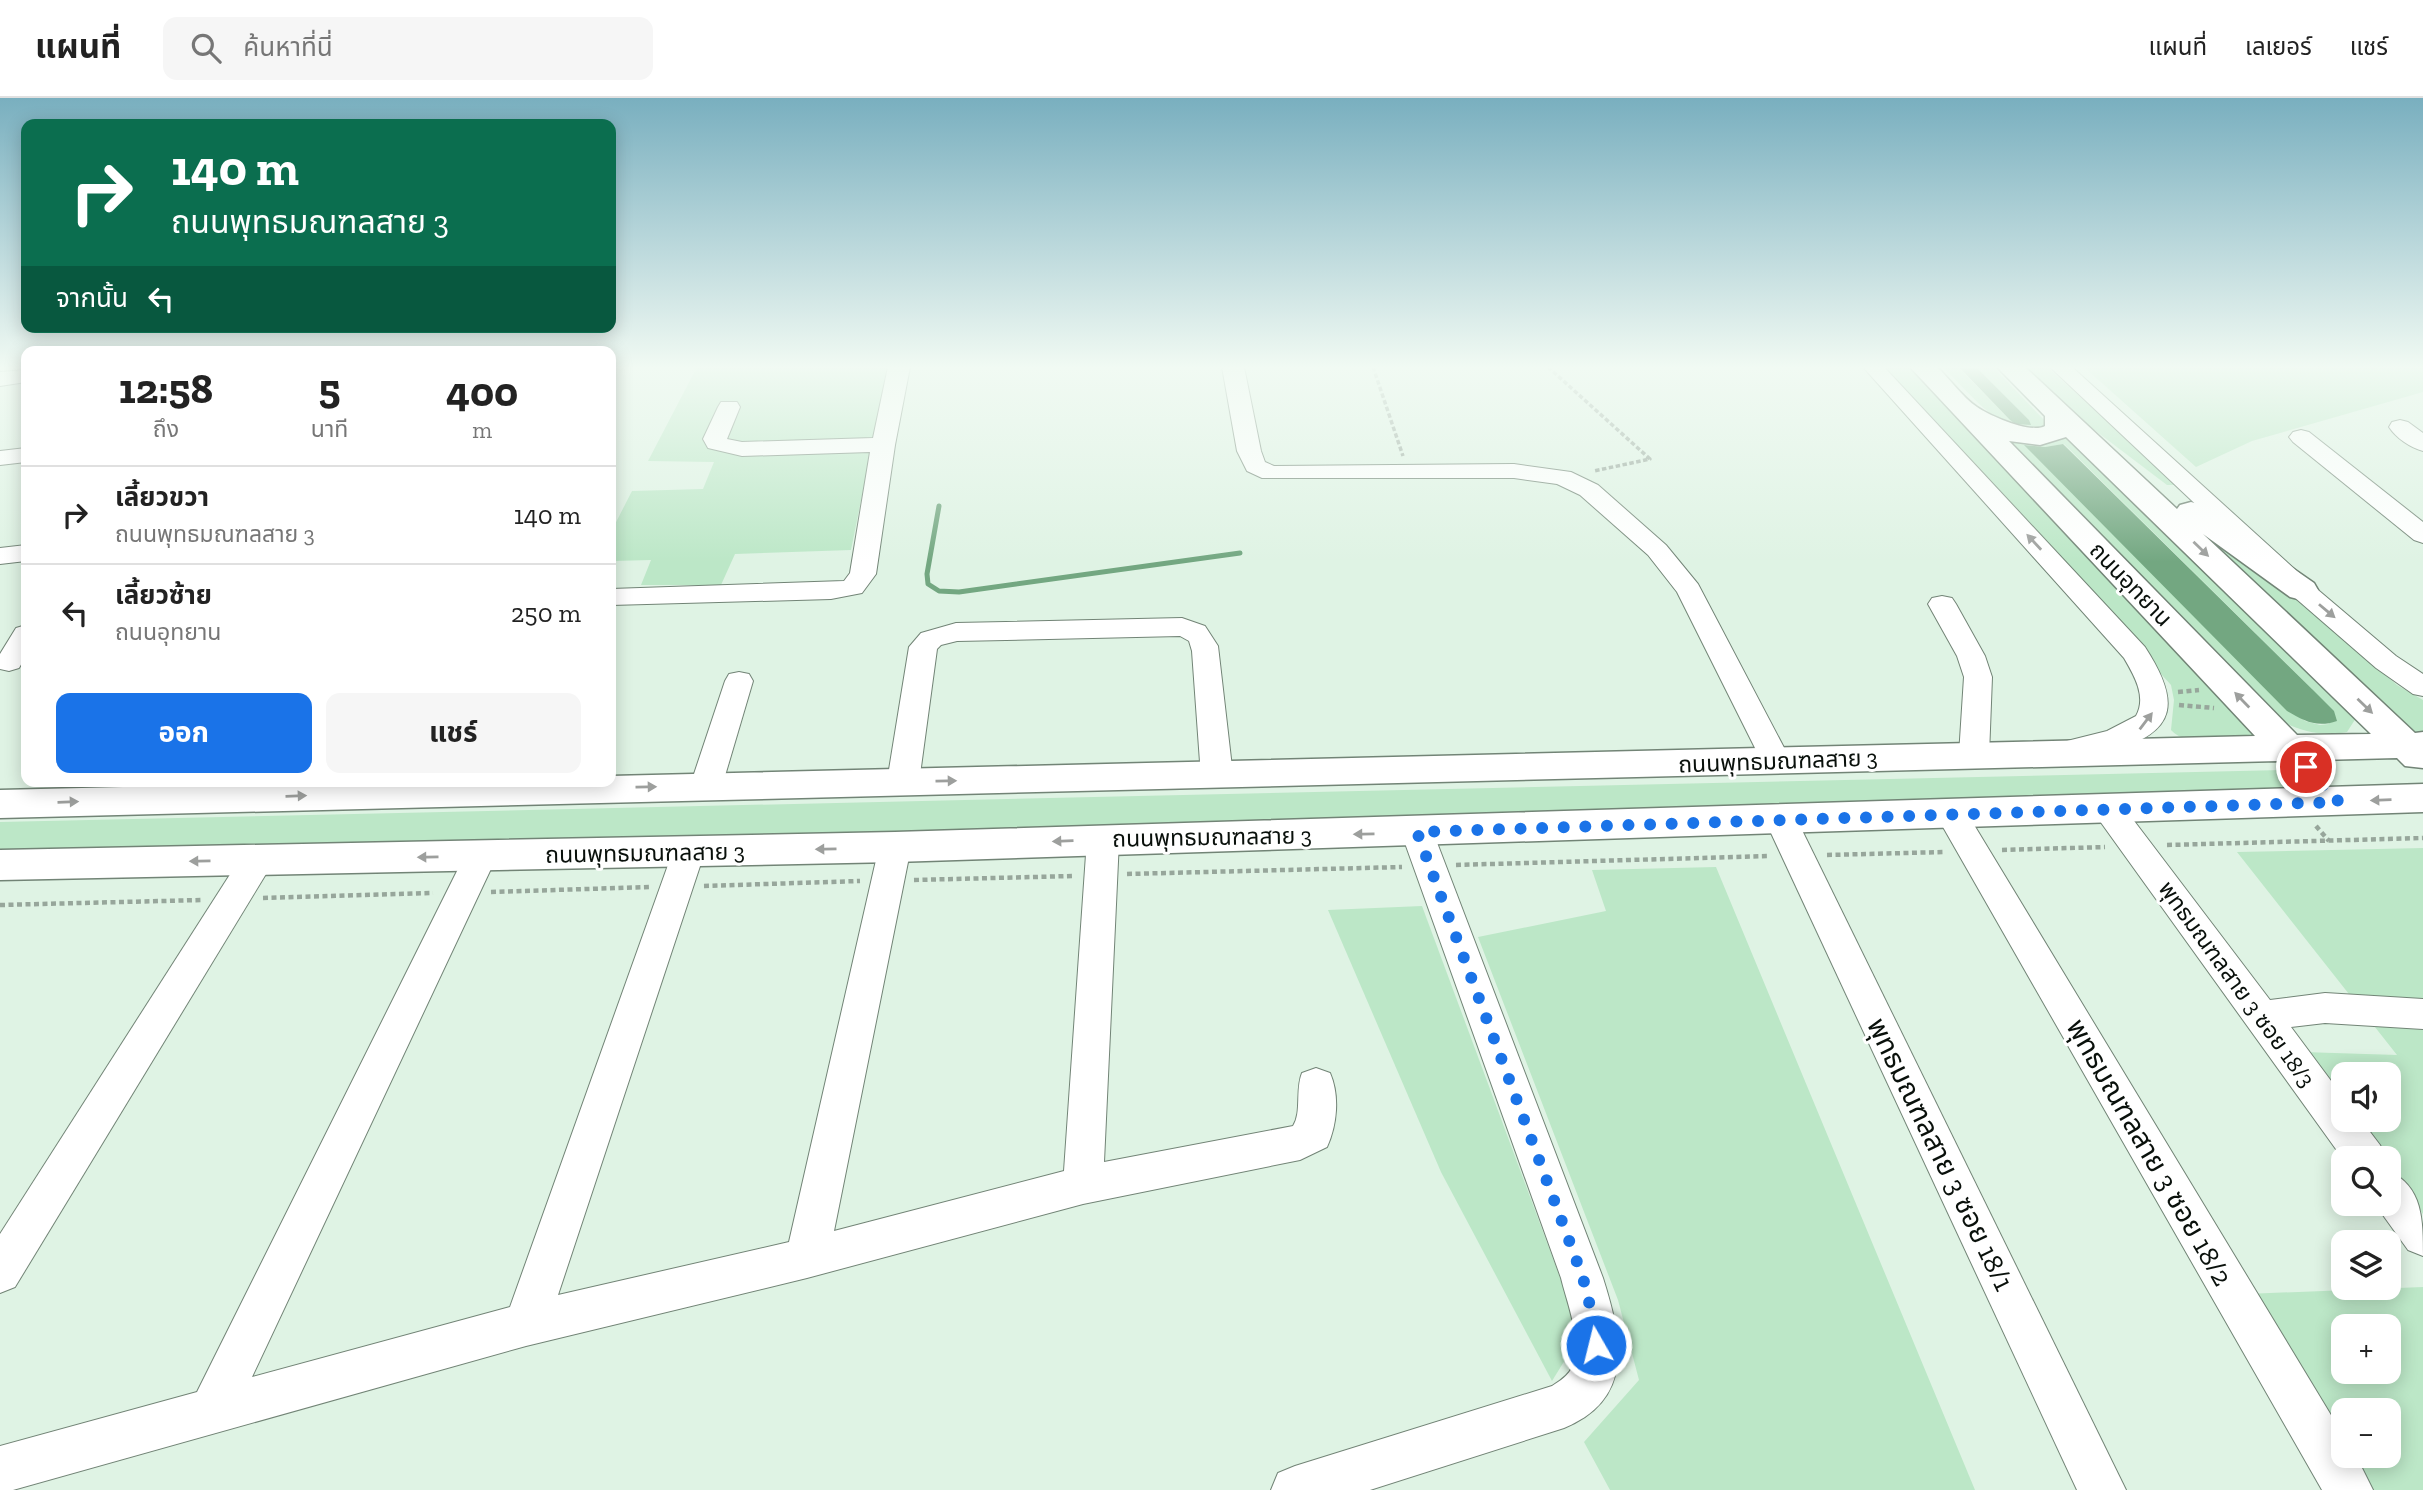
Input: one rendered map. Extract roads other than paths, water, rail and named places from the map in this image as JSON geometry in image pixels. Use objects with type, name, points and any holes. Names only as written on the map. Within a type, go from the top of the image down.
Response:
[{"type":"main road","name":"ถนนอุทยาน","points":[[1986,432],[2339,802]]},
{"type":"main road","points":[[2013,432],[2032,436],[2056,432]]},
{"type":"main road","points":[[2080,432],[2417,751]]},
{"type":"main road","points":[[2091,432],[2227,538],[2302,590]]},
{"type":"main road","name":"ถนนพุทธมณฑลสาย 3","points":[[616,786],[1217,776],[1973,755],[2290,750],[2417,751]]},
{"type":"main road","name":"ถนนพุทธมณฑลสาย 3","points":[[0,804],[481,787]]},
{"type":"main road","name":"ถนนพุทธมณฑลสาย 3","points":[[0,865],[481,856],[683,869],[891,864],[1423,849],[1780,818],[2423,798]]},
{"type":"street","points":[[718,432],[716,443],[742,449],[883,444]]},
{"type":"street","points":[[616,597],[831,591],[853,587],[863,574],[886,432]]},
{"type":"street","points":[[1244,432],[1248,452],[1255,466],[1278,475],[1514,471],[1563,477],[1589,490],[1657,550],[1689,590],[1776,761]]},
{"type":"street","name":"ถนนอุทยาน","points":[[1933,432],[2135,653],[2150,674],[2156,690],[2157,706],[2142,729],[2101,745],[2037,754]]},
{"type":"street","points":[[2130,432],[2302,590],[2386,662],[2423,687]]},
{"type":"street","points":[[2408,432],[2423,444]]},
{"type":"street","points":[[2301,437],[2423,535]]},
{"type":"street","points":[[0,458],[21,456]]},
{"type":"street","points":[[0,556],[21,554]]},
{"type":"street","points":[[1942,604],[1971,656],[1978,677],[1973,755]]},
{"type":"street","points":[[903,782],[923,647],[931,639],[956,632],[1182,627],[1195,630],[1202,638],[1206,651],[1217,776]]},
{"type":"street","points":[[12,662],[21,644]]},
{"type":"street","points":[[706,786],[739,681]]},
{"type":"street","name":"พุทธมณฑลสาย 3 ซอย 18/3","points":[[2108,808],[2356,1146]]},
{"type":"street","name":"พุทธมณฑลสาย 3 ซอย 18/2","points":[[1951,813],[2349,1490]]},
{"type":"street","name":"พุทธมณฑลสาย 3 ซอย 18/1","points":[[1780,818],[2102,1490]]},
{"type":"street","points":[[1295,1490],[1564,1405],[1586,1387],[1596,1364],[1595,1326],[1583,1278],[1423,849]]},
{"type":"street","points":[[212,1412],[481,856]]},
{"type":"street","points":[[1083,1185],[1102,857]]},
{"type":"street","points":[[0,1272],[257,860]]},
{"type":"street","points":[[807,1258],[891,864]]},
{"type":"street","points":[[526,1324],[683,869]]},
{"type":"street","points":[[2260,1016],[2325,1008],[2423,1014]]},
{"type":"street","points":[[0,1470],[526,1324],[807,1258],[1083,1185],[1300,1142],[1313,1135],[1316,1085]]},
{"type":"street","points":[[2401,1206],[2423,1236]]},
{"type":"waterway","points":[[939,506],[927,574],[928,584],[939,591],[959,592],[1240,553]]}]
